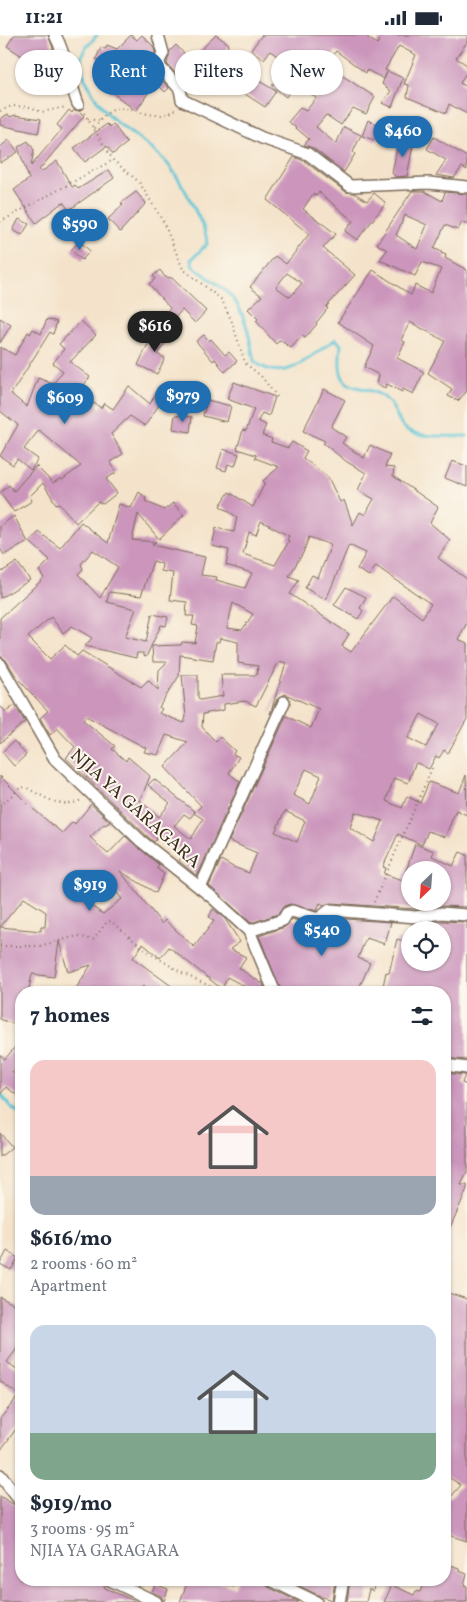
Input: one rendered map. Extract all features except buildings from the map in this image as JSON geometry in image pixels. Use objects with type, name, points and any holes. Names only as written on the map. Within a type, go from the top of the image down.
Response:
[{"type":"street","points":[[55,35],[66,59],[69,80],[78,104]]},
{"type":"street","points":[[158,35],[163,53],[159,61],[160,67],[180,89],[182,100],[262,138],[308,154],[350,186],[429,183],[467,187]]},
{"type":"street","name":"NJIA YA GARAGARA","points":[[0,664],[55,759],[141,841],[200,888],[249,931],[272,986]]},
{"type":"street","points":[[200,888],[284,702]]},
{"type":"street","points":[[249,931],[283,920],[289,911],[318,919],[330,910],[416,917],[440,913],[467,915]]},
{"type":"street","points":[[451,1066],[467,1068]]},
{"type":"street","points":[[0,1475],[15,1494]]},
{"type":"street","points":[[123,1586],[156,1602]]},
{"type":"street","points":[[283,1586],[316,1602]]},
{"type":"street","points":[[339,1602],[342,1586]]},
{"type":"path","points":[[94,128],[111,111],[120,108],[137,113],[170,114],[178,108],[182,100]]},
{"type":"path","points":[[0,111],[12,106],[31,107],[41,111],[78,104],[113,160],[139,182],[163,221],[183,269],[222,300],[232,322],[245,363],[261,376],[278,398]]},
{"type":"path","points":[[88,119],[100,121]]},
{"type":"path","points":[[0,222],[113,160]]},
{"type":"path","points":[[371,912],[433,766]]},
{"type":"path","points":[[0,806],[20,788],[25,787],[58,803],[74,804],[91,794]]},
{"type":"path","points":[[0,946],[38,946],[78,936],[93,940],[107,922],[111,921],[145,950],[182,973],[209,986]]},
{"type":"waterway","points":[[97,35],[81,56],[81,66],[86,80],[96,99],[113,119],[164,160],[182,185],[202,224],[207,240],[207,244],[191,260],[193,266],[227,292],[238,306],[246,324],[254,361],[265,368],[276,371],[287,370],[307,360],[336,339],[341,345],[340,363],[342,375],[346,382],[352,386],[379,394],[388,401],[405,429],[430,436],[467,436]]},
{"type":"waterway","points":[[0,1093],[15,1110]]}]
